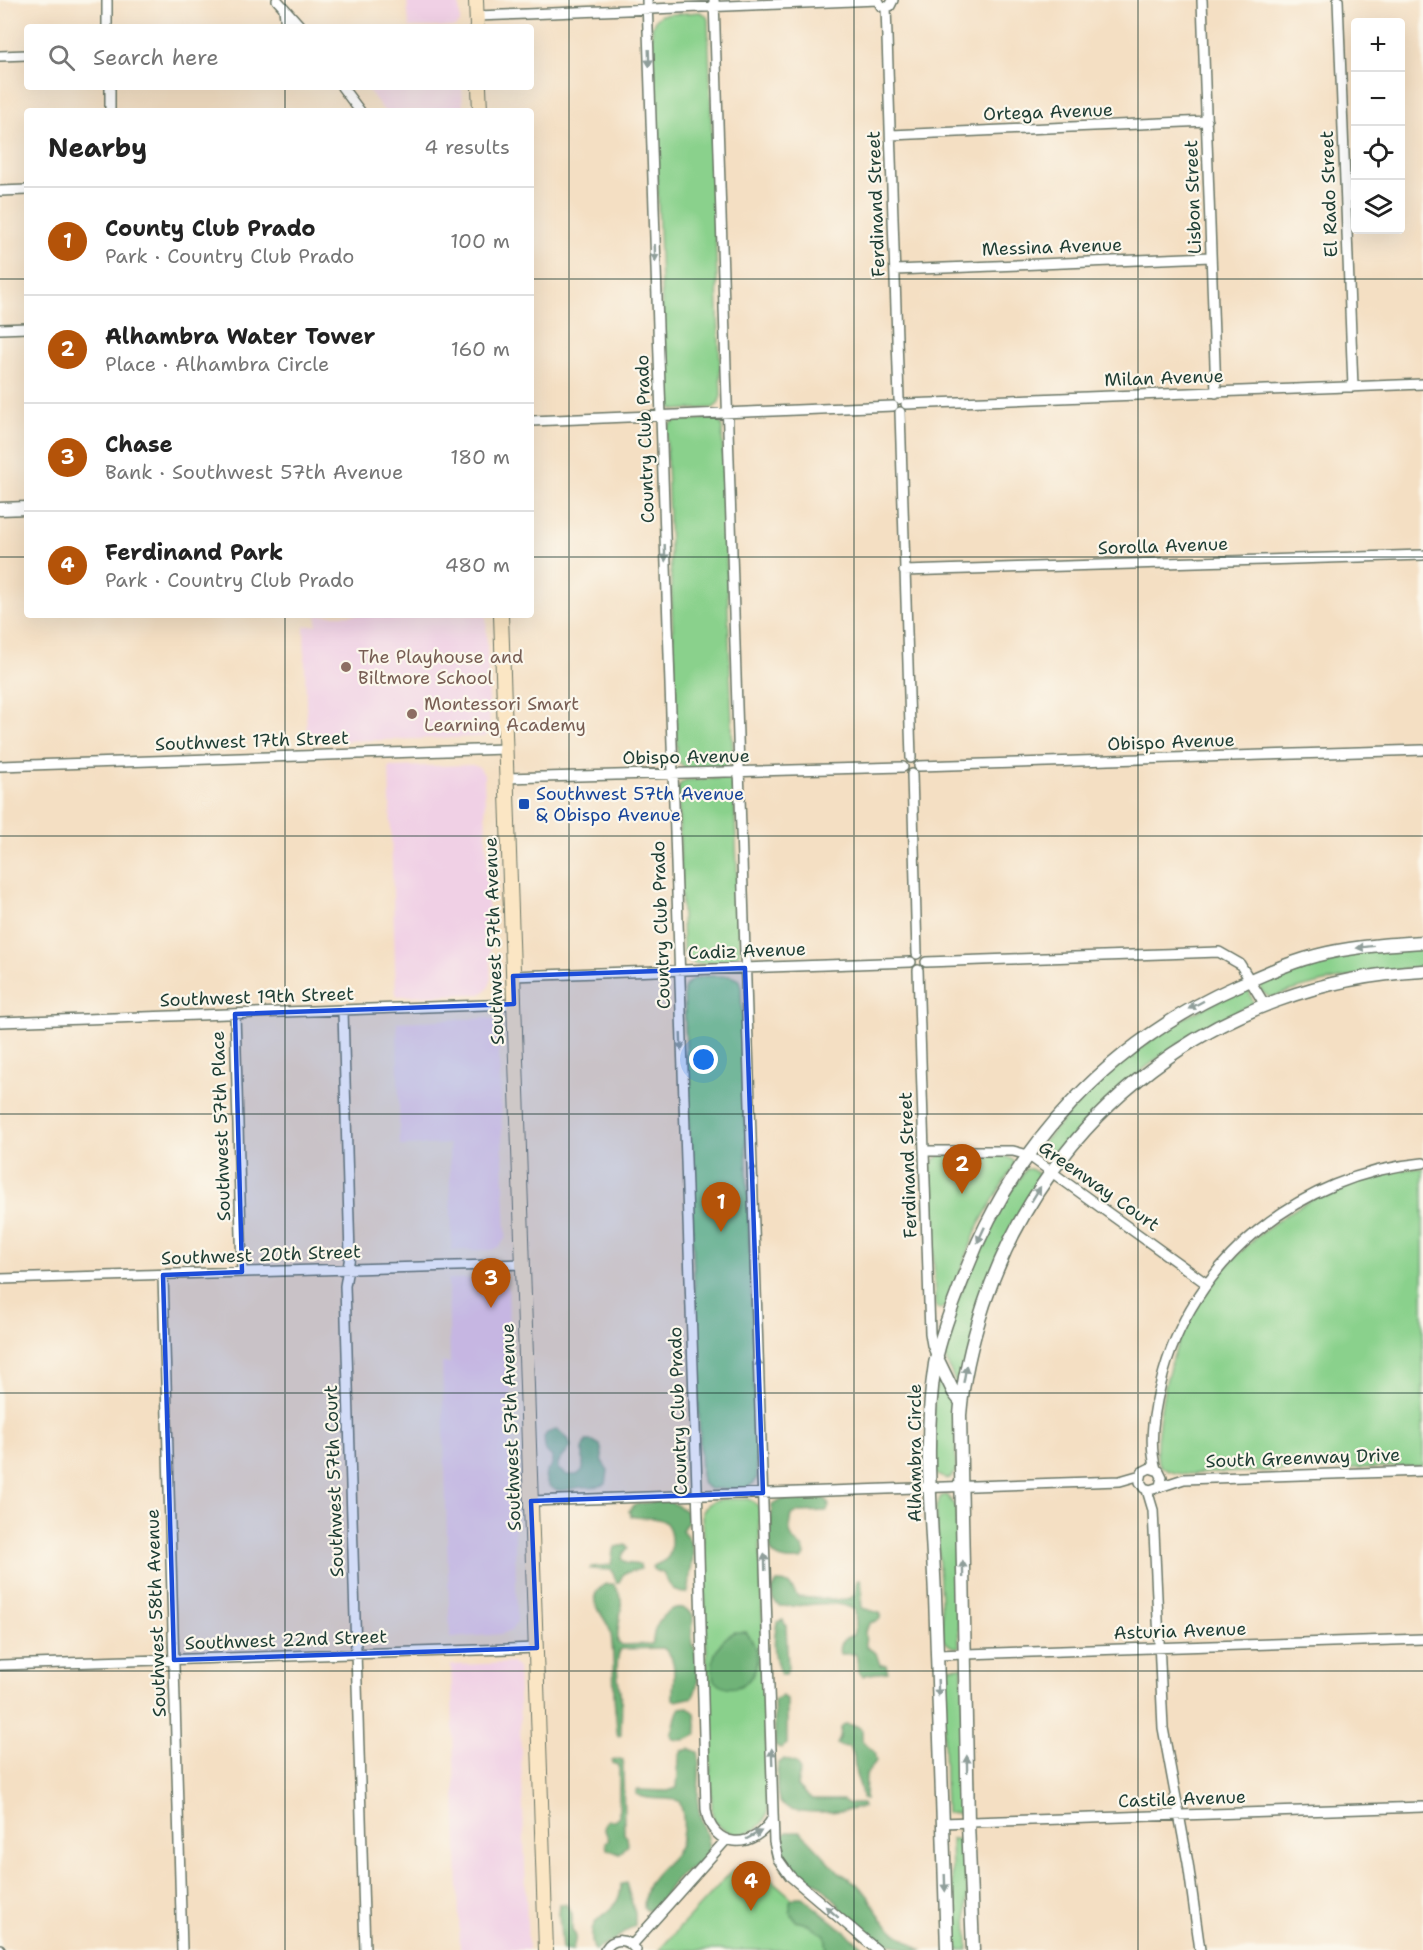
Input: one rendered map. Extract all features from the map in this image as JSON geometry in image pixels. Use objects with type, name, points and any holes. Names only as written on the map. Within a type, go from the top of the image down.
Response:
[{"type":"main road","points":[[476,0],[477,21]]},
{"type":"main road","points":[[479,90],[480,108]]},
{"type":"main road","name":"Southwest 57th Avenue","points":[[501,618],[546,1950]]},
{"type":"street","points":[[106,0],[107,24]]},
{"type":"street","points":[[277,0],[299,24]]},
{"type":"street","points":[[477,21],[647,5],[878,0],[881,6],[886,7],[892,4],[893,0]]},
{"type":"street","name":"Lisbon Street","points":[[1202,0],[1216,393]]},
{"type":"street","name":"El Rado Street","points":[[1338,0],[1353,387]]},
{"type":"street","points":[[714,3],[775,1850],[782,1867],[790,1876],[877,1950]]},
{"type":"street","name":"Country Club Prado","points":[[647,5],[706,1809],[710,1826],[714,1832],[726,1840]]},
{"type":"street","name":"Ferdinand Street","points":[[886,7],[911,758]]},
{"type":"street","points":[[284,9],[286,24]]},
{"type":"street","points":[[0,56],[24,55]]},
{"type":"street","points":[[110,90],[110,108]]},
{"type":"street","points":[[344,90],[358,108]]},
{"type":"street","name":"Ortega Avenue","points":[[891,135],[1207,122]]},
{"type":"street","points":[[0,191],[24,190]]},
{"type":"street","name":"Messina Avenue","points":[[895,270],[1211,257]]},
{"type":"street","points":[[0,329],[24,328]]},
{"type":"street","name":"Milan Avenue","points":[[534,421],[1423,384]]},
{"type":"street","points":[[0,509],[24,508]]},
{"type":"street","name":"Sorolla Avenue","points":[[904,571],[1423,555]]},
{"type":"street","name":"Southwest 17th Street","points":[[0,766],[505,749]]},
{"type":"street","name":"Obispo Avenue","points":[[919,766],[1423,750]]},
{"type":"street","points":[[911,758],[918,761],[919,766],[918,771],[912,774],[905,771],[903,766],[904,762],[911,758]]},
{"type":"street","name":"Obispo Avenue","points":[[506,778],[903,766]]},
{"type":"street","points":[[912,774],[914,958],[911,966],[918,970],[923,968],[926,962]]},
{"type":"street","name":"Alhambra Circle","points":[[947,1950],[930,1416],[937,1357],[955,1299],[978,1242],[997,1203],[1028,1155],[1067,1105],[1137,1043],[1188,1010],[1250,980],[1296,962],[1326,953],[1368,946],[1423,942]]},
{"type":"street","points":[[926,962],[1219,952],[1237,961],[1265,1005]]},
{"type":"street","points":[[914,958],[924,957],[926,962]]},
{"type":"street","name":"Cadiz Avenue","points":[[513,976],[746,968],[914,958]]},
{"type":"street","name":"Ferdinand Street","points":[[918,970],[930,1333],[937,1357]]},
{"type":"street","points":[[973,1950],[968,1822],[961,1402],[970,1353],[993,1279],[1021,1218],[1052,1171],[1096,1118],[1139,1078],[1198,1038],[1265,1005],[1302,992],[1340,981],[1423,971]]},
{"type":"street","name":"Southwest 19th Street","points":[[0,1022],[514,1005]]},
{"type":"street","name":"Southwest 57th Court","points":[[343,1011],[350,1256],[345,1286],[365,1950]]},
{"type":"street","name":"Southwest 57th Place","points":[[235,1014],[242,1272]]},
{"type":"street","name":"Greenway Court","points":[[925,1150],[1012,1150],[1028,1155],[1207,1284]]},
{"type":"street","points":[[1152,1488],[1140,1482],[1152,1450],[1157,1400],[1168,1356],[1183,1323],[1207,1284],[1246,1239],[1272,1218],[1302,1199],[1360,1174],[1423,1163]]},
{"type":"street","name":"Southwest 20th Street","points":[[0,1279],[523,1264]]},
{"type":"street","name":"Southwest 58th Avenue","points":[[163,1275],[182,1950]]},
{"type":"street","points":[[937,1357],[954,1393],[961,1402]]},
{"type":"street","points":[[1120,1481],[1123,1484],[1152,1488],[1163,1480],[1152,1450]]},
{"type":"street","name":"South Greenway Drive","points":[[1143,1472],[1158,1470],[1181,1476],[1184,1479]]},
{"type":"street","name":"South Greenway Drive","points":[[1152,1488],[1184,1479],[1423,1471]]},
{"type":"street","points":[[531,1501],[1120,1481],[1143,1472]]},
{"type":"street","points":[[1152,1488],[1164,1735],[1193,1894],[1200,1950]]},
{"type":"street","name":"Asturia Avenue","points":[[937,1655],[1423,1639]]},
{"type":"street","name":"Southwest 22nd Street","points":[[0,1665],[537,1648]]},
{"type":"street","name":"Castile Avenue","points":[[942,1823],[1423,1807]]},
{"type":"street","points":[[605,1950],[608,1945],[617,1940],[622,1940],[634,1947],[726,1840],[739,1842],[757,1835],[769,1825],[774,1815]]},
{"type":"highlighted area","points":[[745,968],[763,1493],[531,1501],[537,1648],[174,1660],[163,1275],[242,1272],[235,1014],[514,1004],[513,976]]},
{"type":"shaded area","points":[[407,0],[459,0],[460,22],[458,24],[409,24]]},
{"type":"shaded area","points":[[368,90],[462,90],[463,108],[382,108]]},
{"type":"shaded area","name":"The Playhouse and Biltmore School","points":[[317,618],[486,618],[490,733],[485,737],[307,742],[304,626],[317,625]]},
{"type":"shaded area","points":[[473,765],[480,768],[484,775],[491,981],[488,989],[481,994],[396,996],[389,767]]},
{"type":"shaded area","points":[[488,1018],[494,1020],[498,1026],[506,1237],[500,1246],[492,1250],[452,1250],[449,1144],[400,1146],[397,1022]]},
{"type":"shaded area","points":[[491,1278],[508,1286],[517,1621],[511,1631],[501,1634],[450,1638],[442,1363],[450,1363],[448,1279]]},
{"type":"shaded area","points":[[512,1663],[518,1668],[528,1950],[460,1950],[451,1665]]},
{"type":"green space","points":[[700,12],[706,15],[708,20],[721,396],[718,404],[713,408],[675,410],[667,405],[665,398],[652,27],[661,15]]},
{"type":"green space","points":[[715,418],[720,421],[722,427],[733,757],[726,767],[685,768],[679,762],[677,755],[666,432],[669,425],[675,421]]},
{"type":"green space","points":[[726,778],[732,782],[734,788],[740,952],[731,963],[694,964],[688,960],[683,950],[678,789],[686,780]]},
{"type":"green space","points":[[1423,946],[1423,967],[1329,981],[1273,997],[1261,991],[1264,979],[1324,958],[1352,952]]},
{"type":"green space","points":[[730,976],[739,980],[741,988],[757,1477],[754,1482],[744,1488],[710,1489],[703,1484],[701,1475],[684,989],[692,980],[698,978]]},
{"type":"green space","points":[[1244,987],[1249,991],[1254,1004],[1225,1017],[1172,1048],[1100,1108],[1058,1154],[1050,1157],[1043,1152],[1041,1145],[1097,1082],[1171,1025]]},
{"type":"green space","points":[[942,1155],[1005,1156],[1015,1163],[979,1224],[947,1306],[940,1309],[935,1304],[931,1167],[936,1158]]},
{"type":"green space","points":[[1423,1168],[1423,1466],[1188,1474],[1174,1473],[1162,1467],[1157,1455],[1157,1441],[1162,1399],[1170,1367],[1181,1336],[1202,1297],[1221,1273],[1268,1228],[1330,1190],[1376,1175]]},
{"type":"green space","points":[[1026,1169],[1038,1173],[1039,1180],[1019,1214],[957,1383],[943,1353],[956,1304],[996,1213]]},
{"type":"green space","points":[[937,1372],[953,1401],[955,1410],[956,1471],[946,1479],[937,1475],[935,1471],[934,1408]]},
{"type":"green space","points":[[557,1429],[569,1440],[571,1447],[558,1463],[558,1469],[567,1475],[577,1475],[583,1470],[583,1450],[586,1441],[593,1441],[600,1445],[603,1462],[608,1471],[606,1484],[563,1490],[550,1487],[546,1475],[552,1465],[552,1457],[545,1450],[544,1437],[547,1433]]},
{"type":"green space","points":[[947,1495],[956,1508],[959,1647],[950,1646],[943,1639],[936,1507],[941,1496]]},
{"type":"green space","points":[[789,1498],[827,1500],[829,1506],[827,1511],[798,1512],[791,1515],[792,1538],[803,1548],[805,1555],[801,1560],[777,1557],[772,1552],[769,1536],[772,1504]]},
{"type":"green space","points":[[748,1499],[759,1507],[768,1806],[767,1814],[761,1824],[754,1830],[738,1834],[722,1828],[712,1813],[702,1512],[705,1507],[715,1501]]},
{"type":"green space","points":[[661,1500],[670,1501],[686,1511],[688,1521],[682,1530],[690,1541],[693,1556],[687,1593],[675,1590],[663,1573],[652,1567],[665,1561],[670,1553],[671,1538],[667,1524],[662,1520],[631,1516],[629,1511],[635,1505]]},
{"type":"green space","points":[[626,1545],[628,1548],[622,1559],[626,1563],[640,1565],[641,1569],[624,1573],[619,1582],[616,1582],[612,1570],[590,1569],[611,1565],[613,1551],[616,1547]]},
{"type":"green space","points":[[860,1579],[862,1608],[880,1613],[881,1616],[879,1620],[870,1623],[865,1631],[866,1647],[876,1653],[880,1665],[886,1665],[888,1672],[863,1676],[859,1673],[856,1654],[840,1654],[842,1642],[853,1635],[856,1625],[855,1610],[838,1604],[779,1606],[774,1601],[772,1590],[777,1582],[788,1584],[798,1597],[839,1600],[851,1598],[855,1593],[857,1580]]},
{"type":"green space","points":[[606,1584],[613,1584],[621,1598],[618,1643],[622,1645],[652,1644],[654,1631],[666,1613],[677,1608],[688,1610],[693,1615],[692,1642],[697,1655],[699,1674],[693,1697],[676,1701],[673,1699],[673,1664],[668,1652],[663,1648],[621,1649],[617,1660],[622,1710],[621,1735],[618,1736],[611,1634],[595,1602],[598,1590]]},
{"type":"green space","points":[[783,1620],[786,1626],[788,1669],[786,1674],[781,1674],[774,1649],[777,1622]]},
{"type":"green space","points":[[734,1632],[746,1632],[754,1644],[757,1656],[756,1667],[744,1684],[725,1687],[714,1681],[713,1659],[718,1646]]},
{"type":"green space","points":[[962,1667],[966,1814],[946,1813],[942,1668]]},
{"type":"green space","points":[[782,1696],[787,1699],[787,1744],[781,1748],[775,1746],[774,1700]]},
{"type":"green space","points":[[688,1707],[695,1713],[697,1734],[686,1740],[673,1739],[671,1734],[678,1711],[680,1708]]},
{"type":"green space","points":[[845,1724],[857,1726],[862,1730],[862,1741],[874,1752],[876,1761],[866,1775],[865,1800],[862,1799],[851,1750],[849,1747],[837,1744],[841,1728]]},
{"type":"green space","points":[[690,1749],[698,1752],[700,1765],[698,1804],[709,1850],[699,1863],[676,1879],[657,1906],[648,1911],[644,1908],[646,1890],[652,1878],[677,1851],[682,1837],[683,1815],[679,1801],[647,1798],[636,1794],[636,1790],[668,1791],[677,1788],[679,1757],[682,1751]]},
{"type":"green space","points":[[784,1759],[796,1763],[800,1771],[797,1786],[812,1800],[843,1800],[849,1804],[862,1804],[863,1807],[819,1812],[785,1807],[780,1802],[777,1793],[778,1764]]},
{"type":"green space","points":[[623,1760],[624,1834],[628,1844],[620,1854],[607,1849],[606,1842],[609,1840],[604,1828],[608,1820],[614,1820],[619,1816],[619,1765],[612,1761]]},
{"type":"green space","points":[[787,1832],[800,1832],[839,1872],[856,1883],[868,1896],[882,1920],[921,1950],[907,1950],[894,1944],[882,1943],[843,1915],[837,1902],[818,1883],[803,1878],[790,1868],[781,1852],[780,1838]]},
{"type":"green space","points":[[951,1839],[966,1839],[968,1950],[954,1950]]},
{"type":"green space","points":[[745,1865],[760,1870],[851,1950],[659,1950],[731,1872]]},
{"type":"green space","points":[[626,1883],[635,1913],[635,1925],[594,1950],[593,1927],[597,1920],[615,1904],[621,1884]]},
{"type":"green space","points":[[796,1897],[802,1897],[867,1950],[827,1950],[825,1935],[810,1925],[796,1921],[790,1912],[790,1901]]},
{"type":"green space","points":[[560,1904],[566,1904],[572,1914],[572,1930],[576,1936],[573,1950],[562,1949]]},
{"type":"place","name":"The Playhouse and Biltmore School","points":[[346,667]]},
{"type":"place","name":"Montessori Smart Learning Academy","points":[[412,714]]},
{"type":"place","name":"Southwest 57th Avenue & Obispo Avenue","points":[[524,804]]},
{"type":"place","name":"Alhambra Water Tower","points":[[962,1194]]},
{"type":"place","name":"County Club Prado","points":[[721,1232]]},
{"type":"place","name":"Chase","points":[[491,1308]]},
{"type":"place","name":"Ferdinand Park","points":[[751,1911]]}]
